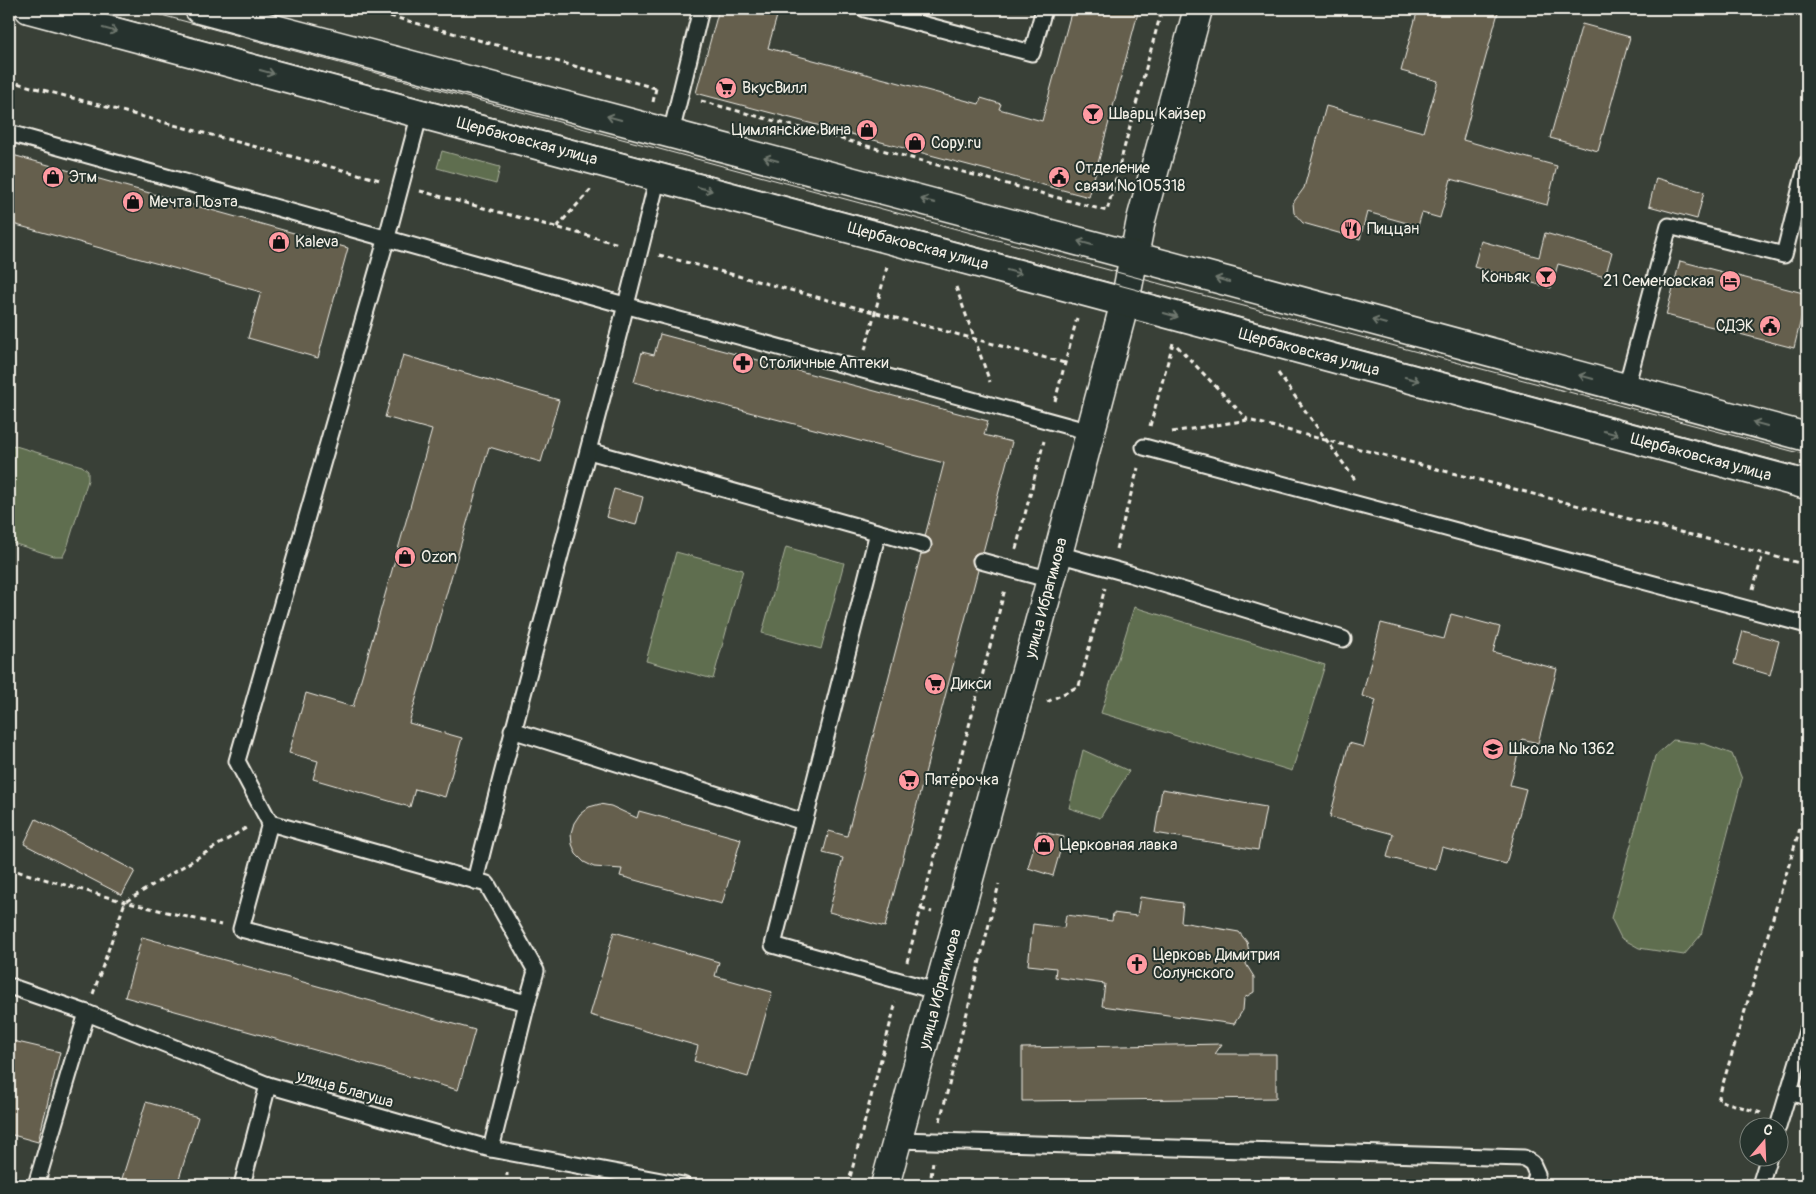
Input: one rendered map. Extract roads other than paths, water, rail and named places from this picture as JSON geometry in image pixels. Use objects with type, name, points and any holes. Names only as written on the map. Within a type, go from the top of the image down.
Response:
[{"type":"main road","name":"Щербаковская улица","points":[[29,9],[1807,485]]},
{"type":"main road","points":[[199,9],[1132,255],[1807,437]]},
{"type":"main road","name":"улица Ибрагимова","points":[[885,1185],[1058,554],[1125,302],[1132,255],[1198,9]]},
{"type":"lane","points":[[671,133],[701,9]]},
{"type":"lane","points":[[865,9],[1032,53],[1044,9]]},
{"type":"lane","points":[[420,113],[387,237],[237,761],[268,820],[241,930],[527,1003]]},
{"type":"lane","points":[[9,132],[628,306],[1090,432]]},
{"type":"lane","points":[[1626,388],[1669,226],[1784,255],[1805,180],[1807,163]]},
{"type":"lane","points":[[475,881],[512,730],[628,306],[658,176]]},
{"type":"lane","points":[[1146,441],[1376,510],[1807,625]]},
{"type":"lane","points":[[589,451],[923,545]]},
{"type":"lane","points":[[878,532],[773,945],[939,992]]},
{"type":"lane","points":[[1058,554],[1111,568],[1343,639]]},
{"type":"lane","points":[[981,561],[1051,580]]},
{"type":"lane","points":[[512,730],[804,822]]},
{"type":"lane","points":[[268,820],[487,884],[536,971],[491,1149]]},
{"type":"lane","name":"улица Благуша","points":[[9,986],[87,1013],[268,1085],[491,1149],[683,1185]]},
{"type":"lane","points":[[36,1185],[87,1013]]},
{"type":"lane","points":[[1782,1116],[1807,1031]]},
{"type":"lane","points":[[242,1185],[268,1085]]},
{"type":"lane","points":[[1789,1092],[1807,1097]]},
{"type":"lane","points":[[898,1140],[1524,1158],[1532,1163],[1537,1174],[1534,1185]]},
{"type":"lane","points":[[1760,1185],[1766,1166]]},
{"type":"tram line","points":[[87,9],[1807,469]]},
{"type":"tram line","points":[[139,9],[1187,291],[1807,455]]},
{"type":"place","name":"ВкусВилл","points":[[726,88]]},
{"type":"place","name":"Шварц Кайзер","points":[[1093,114]]},
{"type":"place","name":"Цимлянские Вина","points":[[867,130]]},
{"type":"place","name":"Copy.ru","points":[[915,143]]},
{"type":"place","name":"Этм","points":[[53,177]]},
{"type":"place","name":"Отделение связи №105318","points":[[1059,177]]},
{"type":"place","name":"Мечта Поэта","points":[[133,202]]},
{"type":"place","name":"Пиццан","points":[[1351,229]]},
{"type":"place","name":"Kaleva","points":[[279,242]]},
{"type":"place","name":"Коньяк","points":[[1546,277]]},
{"type":"place","name":"21 Семеновская","points":[[1730,281]]},
{"type":"place","name":"СДЭК","points":[[1770,326]]},
{"type":"place","name":"Столичные Аптеки","points":[[743,363]]},
{"type":"place","name":"Ozon","points":[[405,557]]},
{"type":"place","name":"Дикси","points":[[935,684]]},
{"type":"place","name":"Школа № 1362","points":[[1493,749]]},
{"type":"place","name":"Пятёрочка","points":[[909,780]]},
{"type":"place","name":"Церковная лавка","points":[[1044,845]]},
{"type":"place","name":"Церковь Димитрия Солунского","points":[[1137,964]]}]
